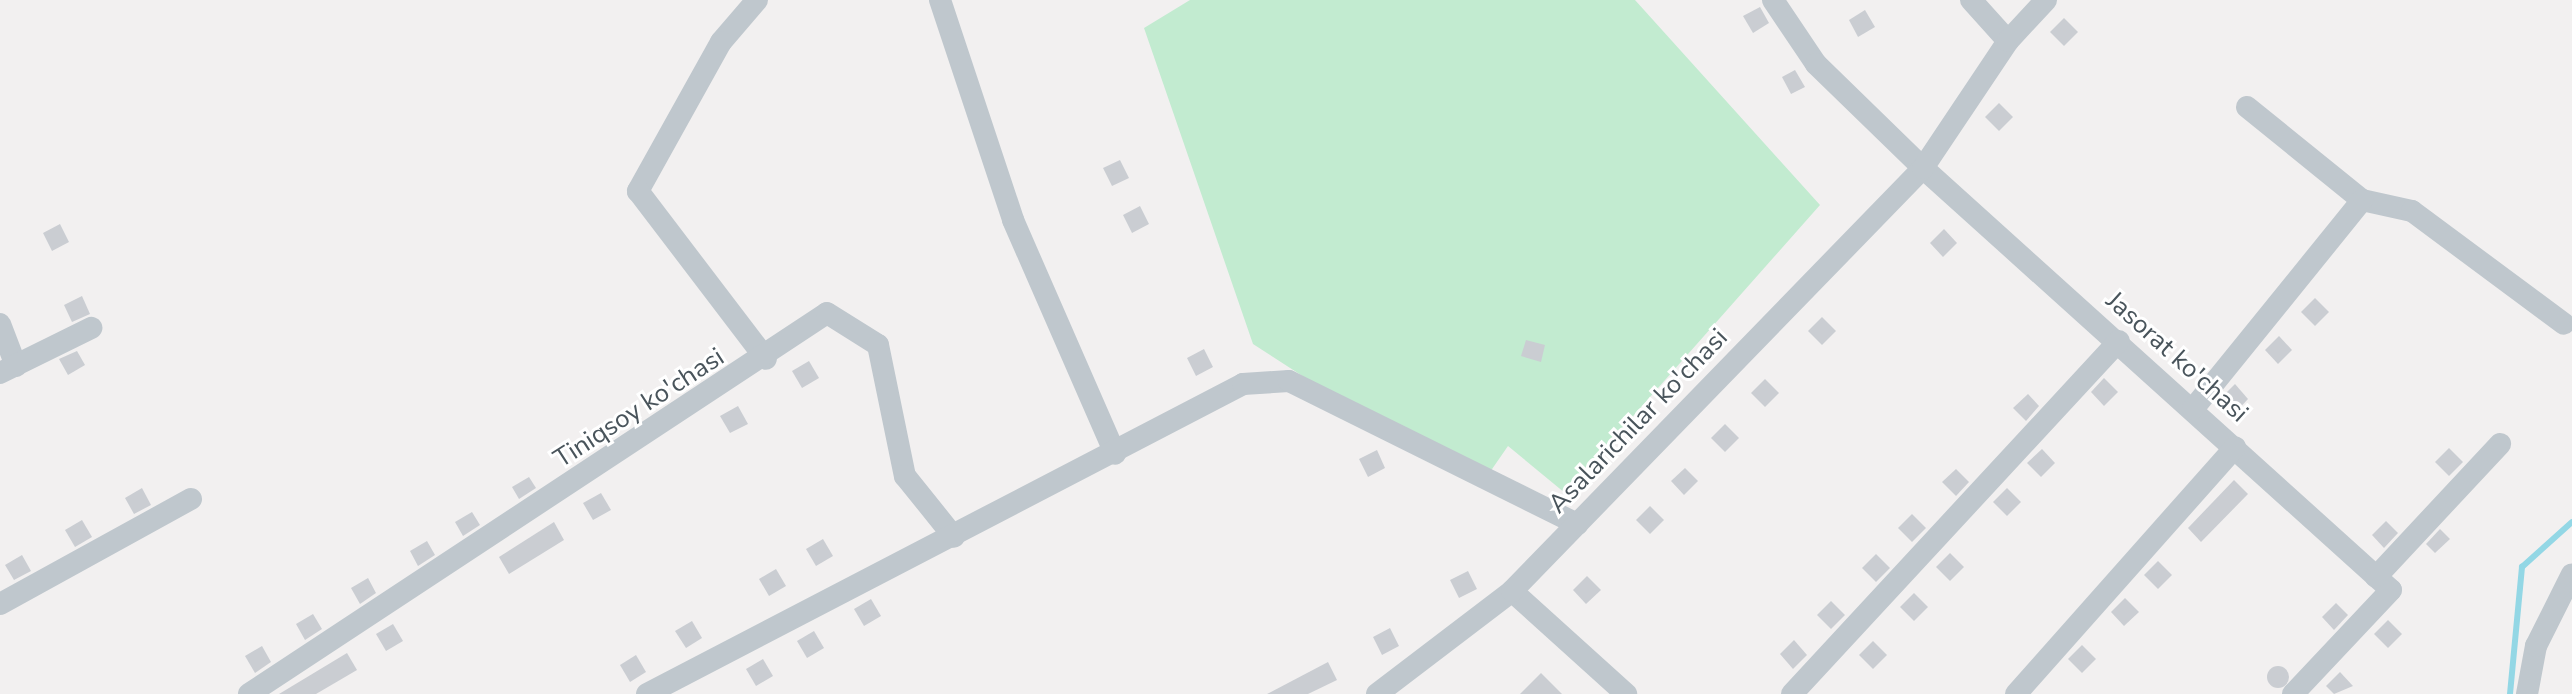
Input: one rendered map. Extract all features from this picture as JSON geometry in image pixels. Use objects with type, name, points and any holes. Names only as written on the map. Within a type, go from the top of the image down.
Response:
[{"type":"street","points":[[757,0],[721,42],[638,191],[766,359]]},
{"type":"street","points":[[940,0],[1013,220],[1115,454]]},
{"type":"street","name":"Jasorat ko'chasi","points":[[1773,0],[1816,64],[1923,168],[2119,341],[2383,584]]},
{"type":"street","points":[[1971,0],[2008,41]]},
{"type":"street","name":"Asalarichilar ko'chasi","points":[[1377,694],[1512,591],[1923,168],[2008,41],[2046,0]]},
{"type":"street","points":[[2247,107],[2362,200],[2412,211],[2564,324]]},
{"type":"street","points":[[2193,409],[2362,200]]},
{"type":"street","name":"Tiniqsoy ko'chasi","points":[[249,694],[766,359],[827,313],[878,345],[905,476],[954,537]]},
{"type":"street","points":[[0,324],[8,370],[91,328]]},
{"type":"street","points":[[1792,694],[2119,341]]},
{"type":"street","points":[[647,694],[1115,454],[1243,384],[1289,381],[1577,524]]},
{"type":"street","points":[[2293,694],[2500,444]]},
{"type":"street","points":[[2016,694],[2235,447]]},
{"type":"street","points":[[0,604],[191,499]]},
{"type":"street","points":[[2527,694],[2536,646],[2572,574]]},
{"type":"street","points":[[1512,591],[1626,694]]},
{"type":"green space","points":[[1190,0],[1635,0],[1820,205],[1565,493],[1508,446],[1490,472],[1355,410],[1253,344],[1144,28]]},
{"type":"building","points":[[1760,7],[1769,23],[1753,33],[1743,16]]},
{"type":"building","points":[[1865,10],[1875,27],[1858,37],[1849,20]]},
{"type":"building","points":[[2064,18],[2078,32],[2064,46],[2050,32]]},
{"type":"building","points":[[1795,70],[1805,87],[1791,94],[1782,77]]},
{"type":"building","points":[[1999,103],[2013,117],[1999,131],[1985,117]]},
{"type":"building","points":[[1120,160],[1129,178],[1112,186],[1103,168]]},
{"type":"building","points":[[1140,206],[1149,224],[1132,233],[1123,215]]},
{"type":"building","points":[[60,224],[69,242],[52,251],[43,233]]},
{"type":"building","points":[[1944,229],[1957,243],[1943,257],[1930,243]]},
{"type":"building","points":[[82,296],[90,314],[72,322],[64,305]]},
{"type":"building","points":[[2315,298],[2329,312],[2315,326],[2301,312]]},
{"type":"building","points":[[1822,317],[1836,331],[1822,345],[1808,331]]},
{"type":"building","points":[[2279,336],[2292,350],[2278,364],[2265,350]]},
{"type":"building","points":[[1526,340],[1545,345],[1541,362],[1521,356]]},
{"type":"building","points":[[1204,349],[1213,367],[1196,376],[1187,358]]},
{"type":"building","points":[[77,351],[85,365],[68,375],[59,359]]},
{"type":"building","points":[[809,361],[819,378],[802,388],[792,371]]},
{"type":"building","points":[[2104,378],[2118,392],[2104,406],[2091,392]]},
{"type":"building","points":[[1765,379],[1779,393],[1765,407],[1751,393]]},
{"type":"building","points":[[2235,384],[2248,399],[2235,413],[2221,398]]},
{"type":"building","points":[[2028,394],[2039,406],[2026,421],[2013,408]]},
{"type":"building","points":[[738,406],[748,424],[730,433],[720,416]]},
{"type":"building","points":[[1725,424],[1739,438],[1725,452],[1711,438]]},
{"type":"building","points":[[2449,448],[2463,462],[2449,476],[2435,462]]},
{"type":"building","points":[[2042,449],[2055,463],[2041,477],[2027,463]]},
{"type":"building","points":[[1377,450],[1385,468],[1368,477],[1359,459]]},
{"type":"building","points":[[1685,468],[1698,481],[1684,495],[1671,481]]},
{"type":"building","points":[[1956,469],[1969,482],[1956,496],[1942,482]]},
{"type":"building","points":[[529,477],[536,488],[519,499],[512,487]]},
{"type":"building","points":[[2234,480],[2248,494],[2201,542],[2188,528]]},
{"type":"building","points":[[142,488],[151,505],[134,514],[125,498]]},
{"type":"building","points":[[2007,488],[2021,502],[2007,516],[1993,502]]},
{"type":"building","points":[[601,493],[611,510],[593,520],[583,503]]},
{"type":"building","points":[[1650,506],[1664,520],[1650,534],[1636,520]]},
{"type":"building","points":[[472,512],[480,525],[463,536],[455,522]]},
{"type":"building","points":[[1912,514],[1926,528],[1912,542],[1898,528]]},
{"type":"building","points":[[82,520],[92,537],[75,547],[65,530]]},
{"type":"building","points":[[2386,521],[2398,533],[2384,548],[2372,535]]},
{"type":"building","points":[[554,522],[564,540],[509,574],[499,557]]},
{"type":"building","points":[[2440,529],[2450,539],[2435,553],[2426,544]]},
{"type":"building","points":[[823,539],[833,556],[816,566],[806,549]]},
{"type":"building","points":[[427,541],[435,555],[418,566],[410,551]]},
{"type":"building","points":[[1950,553],[1964,567],[1950,581],[1936,567]]},
{"type":"building","points":[[1876,554],[1890,568],[1876,582],[1862,568]]},
{"type":"building","points":[[22,555],[31,571],[14,580],[5,565]]},
{"type":"building","points":[[2158,561],[2172,575],[2158,589],[2144,575]]},
{"type":"building","points":[[776,569],[786,586],[769,596],[759,579]]},
{"type":"building","points":[[1468,571],[1477,589],[1459,598],[1450,580]]},
{"type":"building","points":[[1587,576],[1601,590],[1586,604],[1573,590]]},
{"type":"building","points":[[368,578],[376,593],[360,604],[351,588]]},
{"type":"building","points":[[1914,593],[1928,607],[1914,621],[1900,607]]},
{"type":"building","points":[[2125,598],[2139,612],[2124,626],[2111,612]]},
{"type":"building","points":[[871,599],[881,616],[864,626],[854,609]]},
{"type":"building","points":[[1831,601],[1845,615],[1831,629],[1817,615]]},
{"type":"building","points":[[2336,603],[2348,615],[2334,630],[2322,617]]},
{"type":"building","points":[[313,614],[322,629],[305,640],[296,624]]},
{"type":"building","points":[[2388,620],[2402,634],[2388,648],[2374,634]]},
{"type":"building","points":[[692,621],[702,638],[686,648],[675,631]]},
{"type":"building","points":[[393,624],[403,641],[386,651],[376,634]]},
{"type":"building","points":[[1390,628],[1399,646],[1382,655],[1373,637]]},
{"type":"building","points":[[814,631],[824,648],[807,658],[797,641]]},
{"type":"building","points":[[1794,640],[1807,655],[1793,669],[1780,654]]},
{"type":"building","points":[[1873,641],[1887,655],[1873,669],[1859,655]]},
{"type":"building","points":[[2082,645],[2096,659],[2082,673],[2068,659]]},
{"type":"building","points":[[262,646],[271,662],[255,673],[245,656]]},
{"type":"building","points":[[347,653],[357,670],[316,694],[279,694]]},
{"type":"building","points":[[636,655],[646,672],[630,682],[620,665]]},
{"type":"building","points":[[763,659],[773,676],[756,686],[746,669]]},
{"type":"building","points":[[1328,662],[1337,680],[1308,694],[1267,694]]},
{"type":"building","points":[[2278,666],[2286,669],[2289,677],[2286,685],[2278,688],[2270,685],[2267,677],[2270,669]]},
{"type":"building","points":[[2340,672],[2353,686],[2334,694],[2326,686]]},
{"type":"building","points":[[1541,673],[1562,694],[1520,694]]},
{"type":"waterway","points":[[2510,694],[2522,567],[2572,522]]}]
